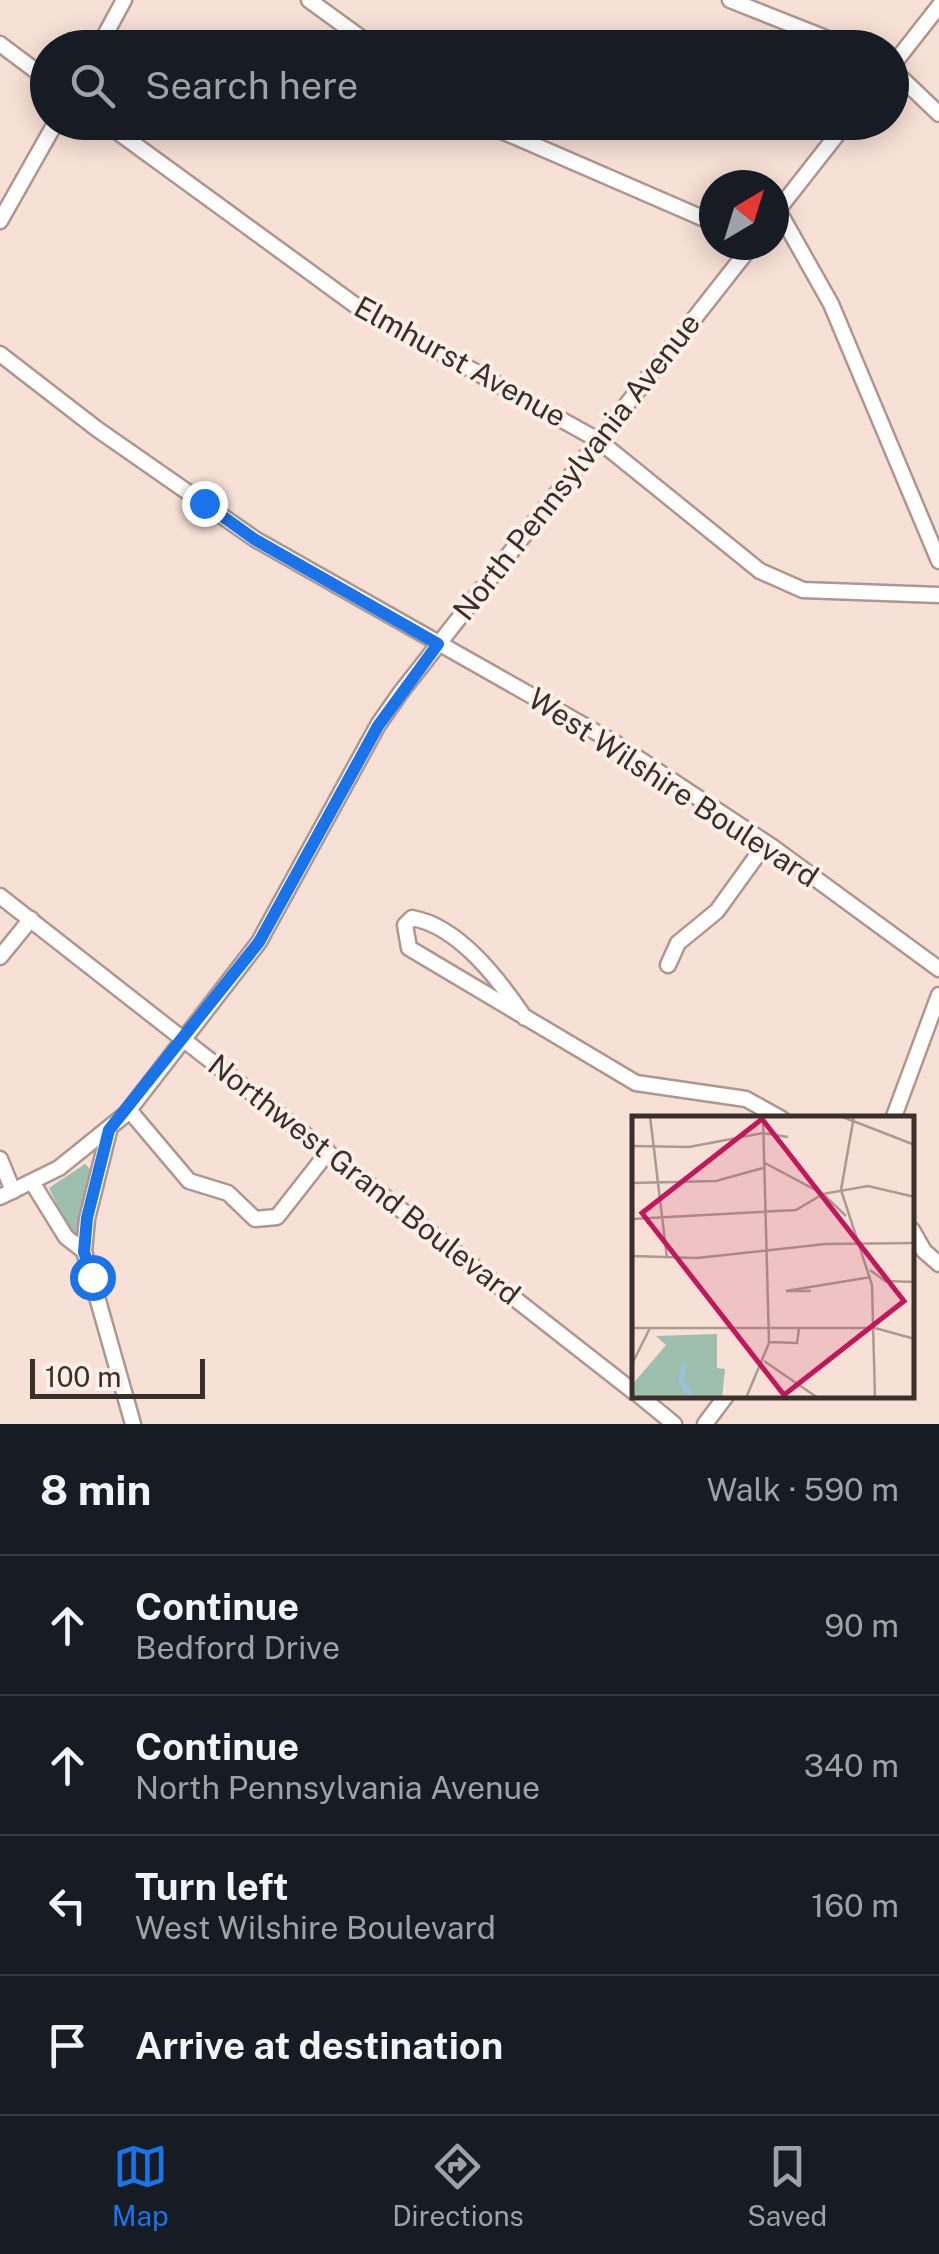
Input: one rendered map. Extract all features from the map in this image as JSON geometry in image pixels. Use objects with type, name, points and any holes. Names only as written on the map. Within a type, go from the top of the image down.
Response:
[{"type":"street","points":[[108,30],[124,0]]},
{"type":"street","points":[[309,0],[350,30]]},
{"type":"street","points":[[730,0],[805,30]]},
{"type":"street","points":[[909,46],[939,6]]},
{"type":"street","points":[[0,44],[30,66]]},
{"type":"street","points":[[909,85],[939,114]]},
{"type":"street","points":[[0,221],[46,140]]},
{"type":"street","name":"Elmhurst Avenue","points":[[129,140],[355,305],[598,440],[760,571],[803,590],[939,595]]},
{"type":"street","points":[[522,140],[699,217]]},
{"type":"street","points":[[789,196],[833,140]]},
{"type":"street","points":[[789,235],[831,304],[939,561]]},
{"type":"street","name":"North Pennsylvania Avenue","points":[[7,1194],[32,1182],[109,1130],[185,1039],[259,942],[378,726],[740,260]]},
{"type":"street","name":"West Wilshire Boulevard","points":[[0,354],[97,429],[254,539],[615,743],[766,843],[939,969]]},
{"type":"street","points":[[668,965],[678,943],[717,911],[766,843]]},
{"type":"street","name":"Northwest Grand Boulevard","points":[[2,902],[185,1039],[632,1390]]},
{"type":"street","points":[[525,1018],[505,988],[471,953],[426,920],[412,918],[404,925],[410,948],[525,1018],[636,1083],[746,1099],[777,1116]]},
{"type":"street","points":[[0,957],[31,920]]},
{"type":"street","points":[[894,1116],[939,994]]},
{"type":"street","points":[[129,1110],[189,1181],[228,1193],[256,1219],[277,1217],[328,1152]]},
{"type":"street","points":[[109,1130],[84,1252],[133,1424]]},
{"type":"street","points":[[0,1160],[7,1194]]},
{"type":"street","points":[[32,1182],[66,1237],[84,1252]]},
{"type":"street","points":[[917,1247],[939,1264]]},
{"type":"street","points":[[644,1399],[674,1424]]},
{"type":"street","points":[[706,1424],[724,1399]]},
{"type":"green space","points":[[85,1164],[91,1170],[77,1235],[70,1231],[49,1188]]},
{"type":"route","points":[[92,1277],[84,1252],[87,1218],[109,1130],[126,1114],[259,942],[378,726],[438,644],[254,539],[204,503]]}]
